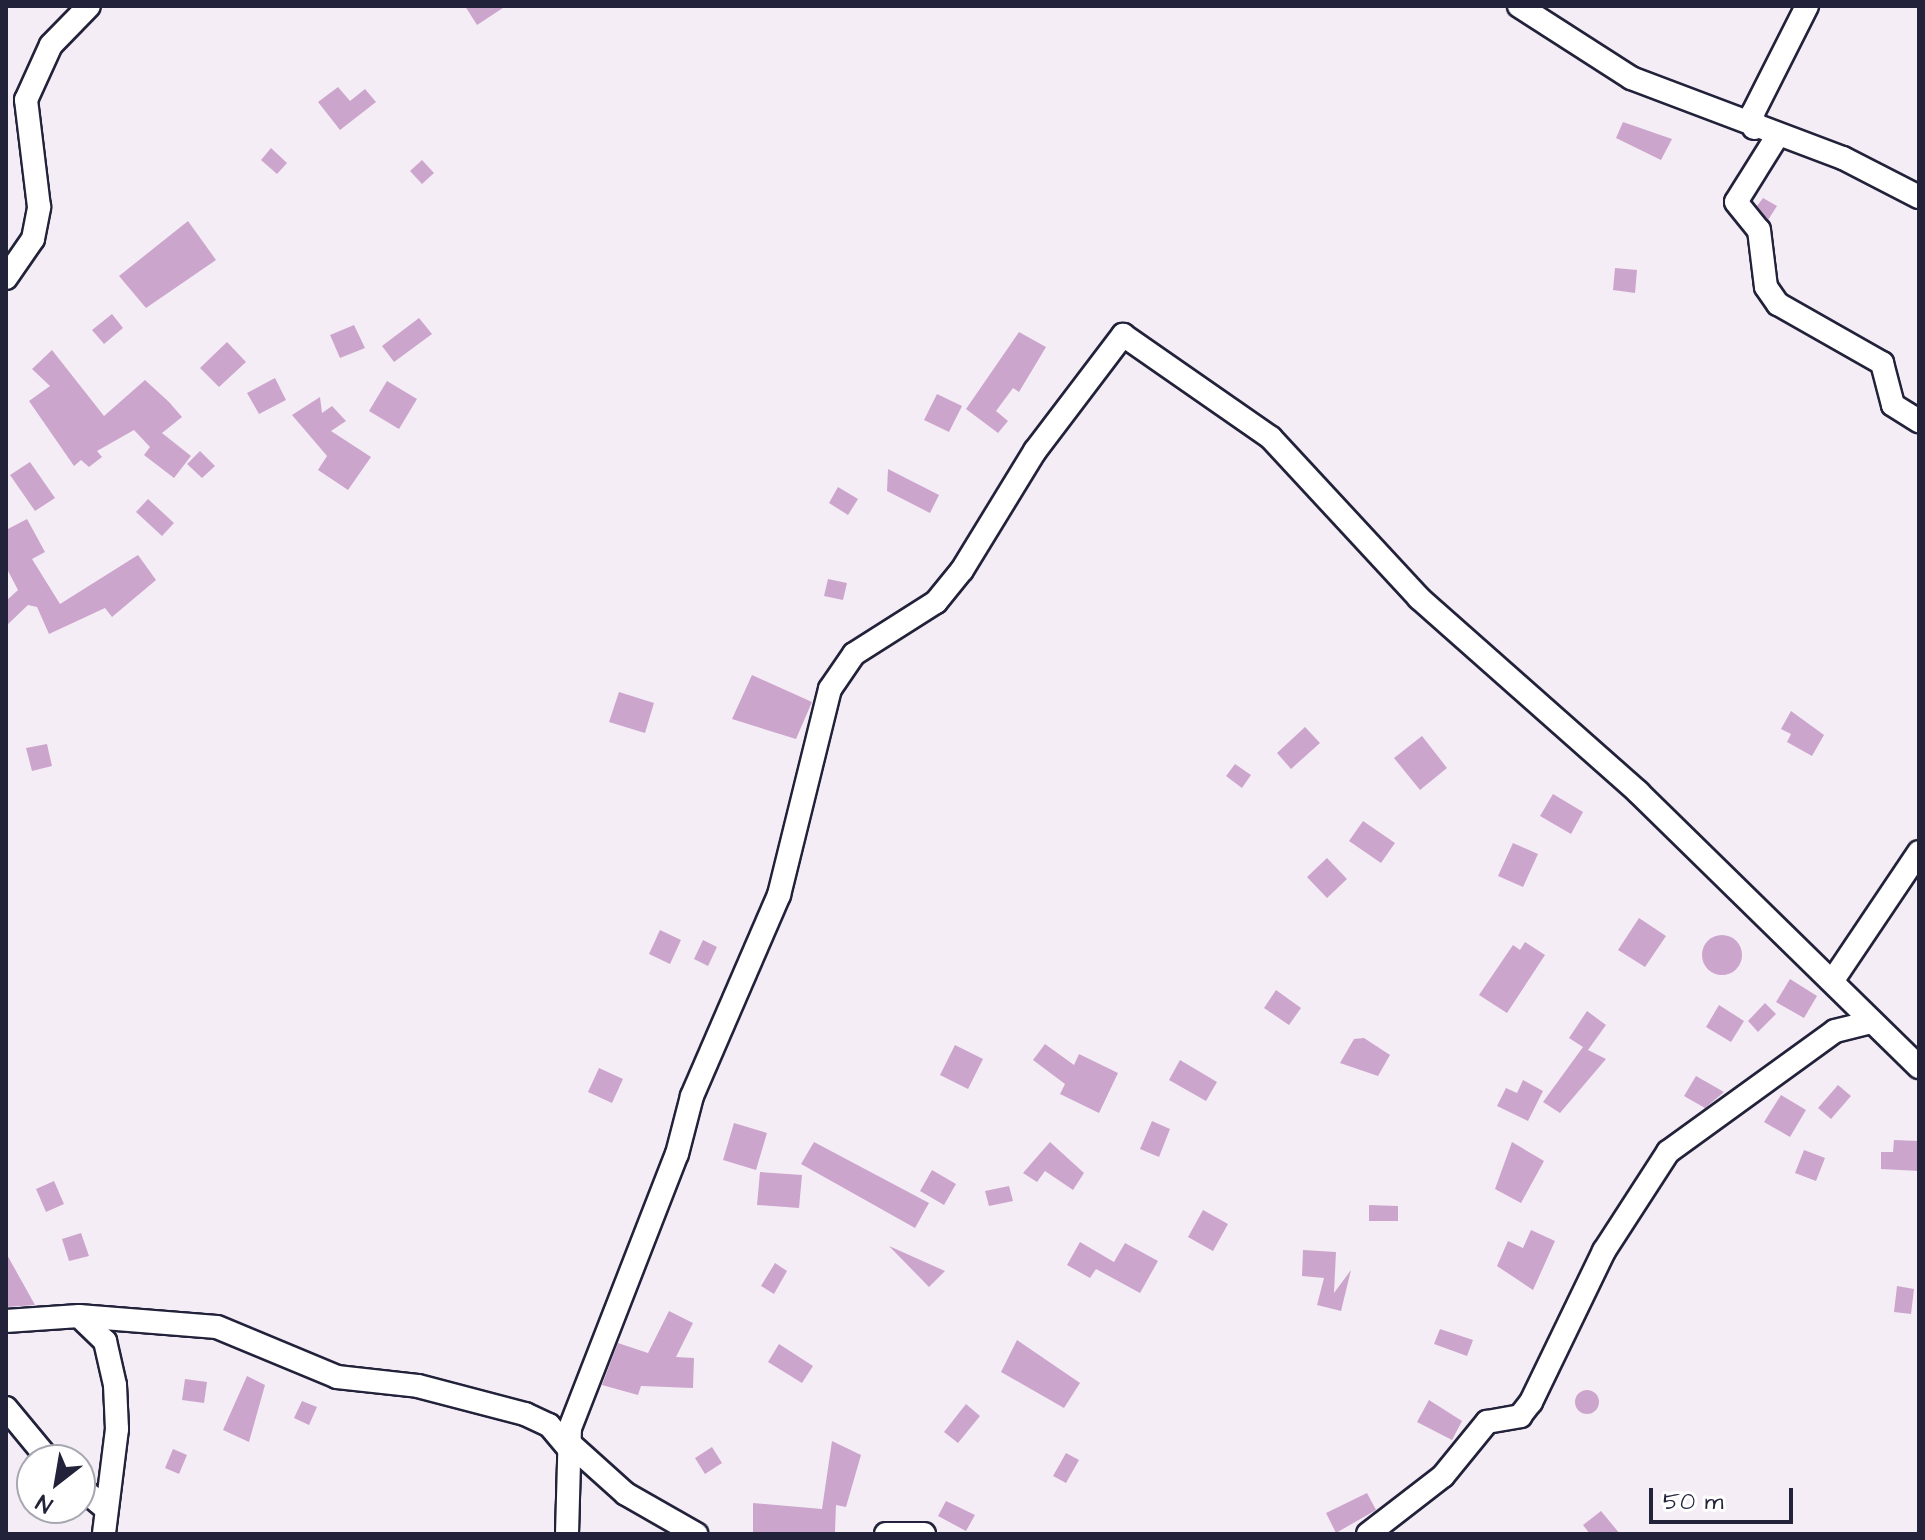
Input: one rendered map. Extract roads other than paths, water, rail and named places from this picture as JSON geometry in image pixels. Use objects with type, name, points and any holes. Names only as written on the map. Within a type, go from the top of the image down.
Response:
[{"type":"street","points":[[6,278],[33,239],[39,207],[26,100],[51,45],[89,6]]},
{"type":"street","points":[[1519,6],[1608,66],[1776,138],[1843,158],[1919,197]]},
{"type":"street","points":[[1754,128],[1753,113],[1807,6]]},
{"type":"street","points":[[1776,138],[1736,202],[1759,230],[1766,287],[1778,304],[1882,363],[1893,405],[1919,421]]},
{"type":"street","points":[[567,1534],[568,1445],[692,1096],[779,895],[830,689],[854,654],[936,602],[962,570],[1035,451],[1123,335],[1271,438],[1419,598],[1638,792],[1919,1067]]},
{"type":"street","points":[[1833,980],[1919,852]]},
{"type":"street","points":[[1368,1534],[1443,1476],[1487,1422],[1520,1416],[1531,1402],[1614,1232],[1668,1152],[1835,1031],[1872,1022]]},
{"type":"street","points":[[79,1316],[105,1341],[112,1360],[117,1429],[104,1507],[104,1534]]},
{"type":"street","points":[[6,1321],[79,1316],[236,1331],[346,1379],[418,1386],[525,1414],[549,1425],[626,1494],[696,1534]]},
{"type":"street","points":[[6,1408],[36,1444]]},
{"type":"street","points":[[96,1500],[104,1507]]},
{"type":"street","points":[[886,1534],[924,1534]]}]
